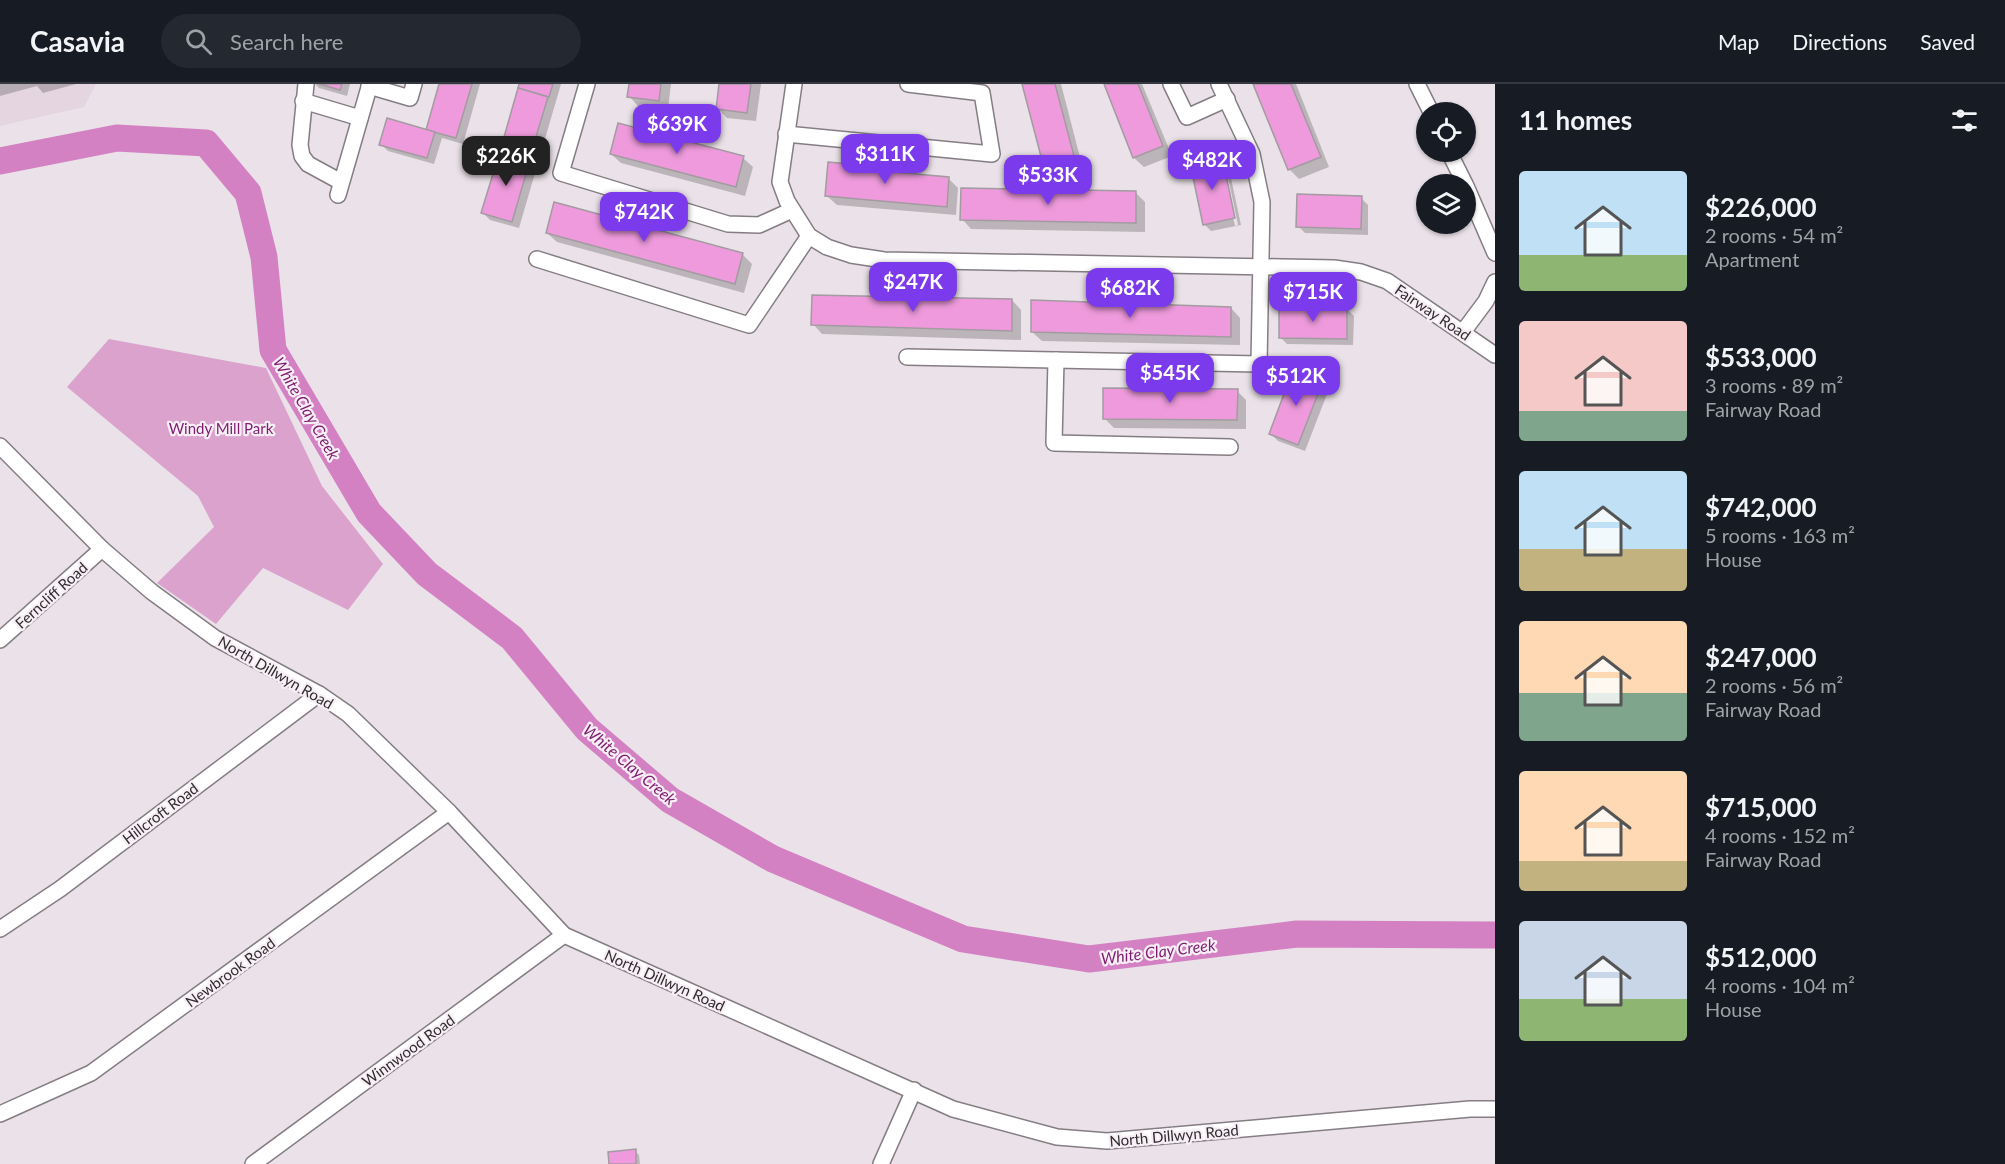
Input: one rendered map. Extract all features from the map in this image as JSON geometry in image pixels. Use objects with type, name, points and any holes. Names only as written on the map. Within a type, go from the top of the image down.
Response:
[{"type":"street","points":[[306,84],[300,145],[302,156],[308,164],[339,188],[369,85],[410,98],[414,84]]},
{"type":"street","points":[[586,84],[561,173],[728,224],[759,225],[792,210]]},
{"type":"street","name":"Fairway Road","points":[[794,84],[780,182],[792,210],[809,236],[827,247],[851,255],[884,260],[1261,266],[1335,268],[1361,272],[1387,281],[1495,355]]},
{"type":"street","points":[[786,134],[992,154],[982,93],[909,84]]},
{"type":"street","points":[[1171,84],[1187,117],[1227,99]]},
{"type":"street","points":[[907,357],[1259,364],[1262,202],[1252,154],[1219,84]]},
{"type":"street","points":[[1417,84],[1426,102]]},
{"type":"street","points":[[303,101],[360,118]]},
{"type":"street","points":[[1476,210],[1495,253]]},
{"type":"street","points":[[537,259],[749,325],[809,236]]},
{"type":"street","points":[[1463,332],[1486,301],[1495,282]]},
{"type":"street","points":[[1056,360],[1054,443],[1230,447]]},
{"type":"street","name":"North Dillwyn Road","points":[[0,446],[102,549],[152,592],[215,638],[318,694],[348,714],[449,812],[564,935],[953,1109],[1057,1137],[1107,1141],[1470,1109],[1495,1109]]},
{"type":"street","name":"Ferncliff Road","points":[[0,640],[102,549]]},
{"type":"street","name":"Hillcroft Road","points":[[0,929],[60,889],[318,694]]},
{"type":"street","name":"Newbrook Road","points":[[0,1114],[91,1073],[449,812]]},
{"type":"street","name":"Winnwood Road","points":[[262,1161],[564,935]]},
{"type":"street","points":[[882,1164],[914,1090]]},
{"type":"shaded area","points":[[0,84],[96,84],[84,107],[0,126]]},
{"type":"green space","name":"Windy Mill Park","points":[[109,339],[266,368],[322,486],[383,564],[348,610],[263,568],[216,624],[157,583],[214,527],[198,496],[67,387]]},
{"type":"building","points":[[319,84],[342,84],[340,90]]},
{"type":"building","points":[[439,84],[472,84],[456,138],[426,130]]},
{"type":"building","points":[[519,84],[553,84],[549,97],[518,88]]},
{"type":"building","points":[[629,84],[661,84],[659,101],[627,97]]},
{"type":"building","points":[[719,84],[751,84],[747,113],[716,109]]},
{"type":"building","points":[[1022,84],[1055,84],[1074,156],[1043,164]]},
{"type":"building","points":[[1104,84],[1138,84],[1163,146],[1133,158]]},
{"type":"building","points":[[1253,84],[1291,84],[1321,157],[1288,170]]},
{"type":"building","points":[[518,88],[548,97],[529,160],[500,151]]},
{"type":"building","points":[[387,118],[435,132],[427,158],[379,145]]},
{"type":"building","points":[[618,123],[744,156],[736,187],[610,154]]},
{"type":"building","points":[[500,151],[530,160],[512,222],[481,213]]},
{"type":"building","points":[[1222,156],[1235,218],[1203,225],[1190,163]]},
{"type":"building","points":[[828,162],[884,167],[883,171],[949,177],[947,207],[825,196]]},
{"type":"building","points":[[961,188],[1136,191],[1136,223],[960,220]]},
{"type":"building","points":[[1297,194],[1362,196],[1361,229],[1296,227]]},
{"type":"building","points":[[554,202],[743,253],[735,284],[546,233]]},
{"type":"building","points":[[812,295],[1012,299],[1012,331],[811,325]]},
{"type":"building","points":[[1031,300],[1231,307],[1231,337],[1031,332]]},
{"type":"building","points":[[1279,307],[1347,308],[1347,339],[1279,338]]},
{"type":"building","points":[[1293,370],[1323,381],[1298,445],[1269,434]]},
{"type":"building","points":[[1103,388],[1238,389],[1237,420],[1103,419]]},
{"type":"building","points":[[636,1149],[636,1164],[609,1164],[608,1152]]},
{"type":"waterway","name":"White Clay Creek","points":[[0,161],[117,138],[206,143],[248,193],[264,257],[273,350],[369,513],[427,574],[512,638],[587,729],[670,800],[773,859],[963,939],[1089,959],[1297,934],[1495,935]]}]
